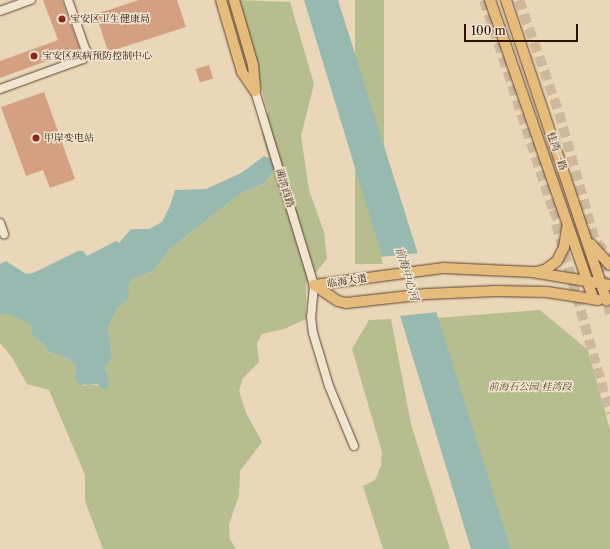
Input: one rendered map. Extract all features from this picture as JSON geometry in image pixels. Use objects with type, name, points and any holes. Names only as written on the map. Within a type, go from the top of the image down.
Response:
[{"type":"main road","name":"湖滨西路","points":[[220,0],[225,12],[242,72],[255,91]]},
{"type":"main road","name":"湖滨西路","points":[[234,0],[253,65],[255,91]]},
{"type":"main road","name":"桂湾一路","points":[[490,0],[593,298]]},
{"type":"main road","name":"桂湾一路","points":[[506,0],[587,239],[606,285],[608,302]]},
{"type":"main road","points":[[532,272],[545,270],[557,261],[564,247],[567,223]]},
{"type":"main road","points":[[587,239],[610,265]]},
{"type":"main road","name":"临海大道","points":[[314,285],[423,269],[497,269],[532,272],[606,285]]},
{"type":"main road","name":"临海大道","points":[[314,285],[338,301],[362,302],[426,294],[496,291],[547,292],[593,298],[608,302]]},
{"type":"street","points":[[1,9],[31,0]]},
{"type":"street","points":[[0,89],[83,59],[86,51],[68,0]]},
{"type":"street","name":"湖滨西路","points":[[255,91],[314,285]]},
{"type":"street","points":[[0,223],[4,234]]},
{"type":"street","points":[[314,285],[311,317],[313,332],[329,386],[354,446]]},
{"type":"green space","points":[[236,0],[290,2],[314,84],[301,136],[309,190],[324,232],[327,259],[306,284],[306,319],[284,329],[262,334],[257,343],[259,362],[243,378],[239,391],[246,413],[262,442],[240,471],[239,495],[229,525],[230,539],[236,549],[103,549],[85,501],[85,475],[49,390],[27,384],[11,356],[0,343],[0,315],[9,314],[25,319],[30,324],[32,335],[46,346],[47,351],[69,359],[76,366],[75,377],[83,386],[90,384],[99,386],[108,378],[105,366],[112,357],[108,327],[118,307],[128,300],[128,284],[132,279],[153,271],[171,248],[240,194],[266,182],[276,167],[269,158],[262,134],[268,112]]},
{"type":"green space","points":[[355,0],[384,0],[384,264],[355,264]]},
{"type":"green space","name":"前海石公园 桂湾段","points":[[540,310],[588,350],[610,430],[610,549],[511,549],[437,318]]},
{"type":"green space","points":[[391,319],[411,424],[450,549],[383,549],[363,486],[375,480],[381,466],[382,452],[352,349],[369,320]]},
{"type":"water","name":"前海中心河","points":[[304,0],[338,0],[511,549],[471,549]]},
{"type":"water","points":[[264,156],[269,158],[276,167],[266,182],[240,194],[171,248],[153,271],[132,279],[129,284],[128,300],[118,307],[108,327],[112,357],[105,367],[109,381],[108,389],[102,389],[97,384],[79,385],[75,377],[76,366],[69,359],[47,351],[46,346],[32,335],[30,324],[9,314],[0,315],[0,264],[6,261],[26,274],[33,273],[78,251],[83,251],[87,256],[116,241],[119,243],[131,229],[149,229],[162,222],[170,206],[175,190],[206,189],[241,173]]},
{"type":"pier","points":[[419,253],[437,312],[399,316],[381,257]]},
{"type":"building","points":[[43,0],[62,0],[80,49],[0,78],[0,61],[58,40]]},
{"type":"building","points":[[139,0],[177,0],[186,27],[108,52],[96,14]]},
{"type":"building","points":[[209,65],[213,78],[200,82],[196,69]]},
{"type":"building","name":"甲岸变电站","points":[[44,92],[75,179],[50,188],[43,170],[26,176],[1,107]]},
{"type":"tunnel","points":[[484,0],[553,210],[570,242],[599,273]]},
{"type":"tunnel","points":[[519,0],[559,113],[601,262],[610,314]]},
{"type":"tunnel","points":[[556,224],[610,413]]},
{"type":"tunnel","points":[[597,243],[610,256]]},
{"type":"place","name":"宝安区卫生健康局","points":[[62,19]]},
{"type":"place","name":"宝安区疾病预防控制中心","points":[[34,56]]},
{"type":"place","name":"甲岸变电站","points":[[36,138]]}]
